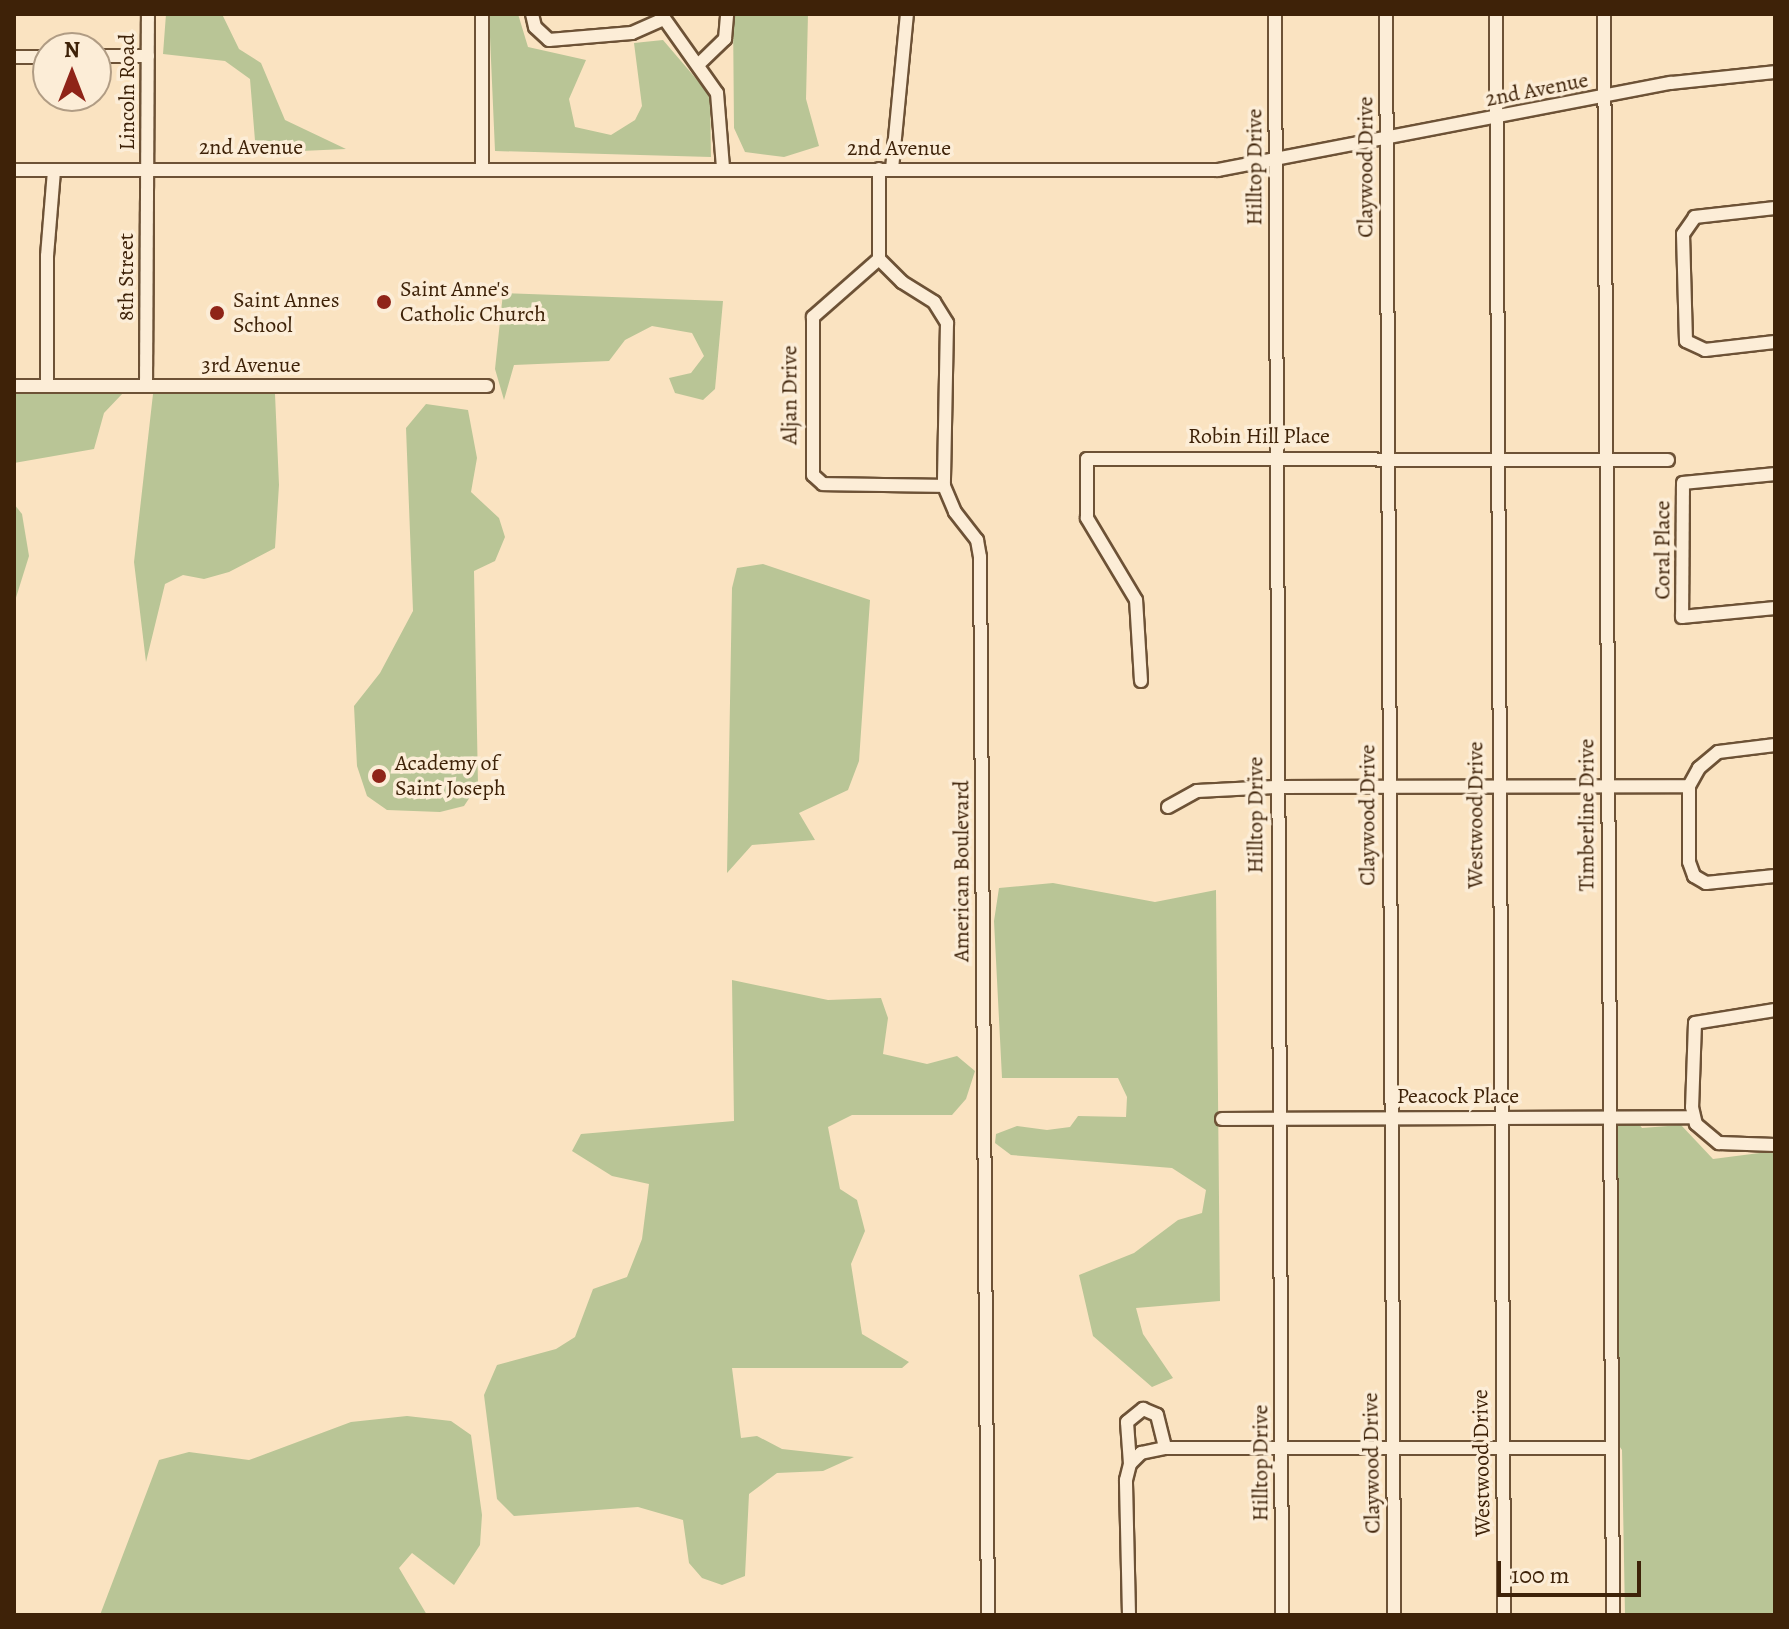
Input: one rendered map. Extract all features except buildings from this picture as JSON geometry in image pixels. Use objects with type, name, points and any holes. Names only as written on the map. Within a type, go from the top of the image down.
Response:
[{"type":"street","name":"Lincoln Road","points":[[148,14],[148,169]]},
{"type":"street","points":[[482,14],[482,168]]},
{"type":"street","points":[[532,14],[535,27],[549,40],[632,33],[662,16],[700,63],[720,101],[723,168]]},
{"type":"street","points":[[700,63],[725,39],[727,14]]},
{"type":"street","points":[[907,14],[886,169],[879,259],[902,282],[934,302],[947,323],[944,486]]},
{"type":"street","name":"Hilltop Drive","points":[[1275,14],[1275,787],[1282,1615]]},
{"type":"street","name":"Claywood Drive","points":[[1386,14],[1387,788],[1394,1615]]},
{"type":"street","name":"Westwood Drive","points":[[1496,14],[1496,787],[1504,1615]]},
{"type":"street","name":"Timberline Drive","points":[[1604,14],[1613,1615]]},
{"type":"street","points":[[112,56],[148,56]]},
{"type":"street","name":"2nd Avenue","points":[[14,170],[1218,170],[1671,83],[1775,72]]},
{"type":"street","name":"8th Street","points":[[146,386],[148,169]]},
{"type":"street","points":[[47,385],[47,256],[54,171]]},
{"type":"street","points":[[1775,208],[1687,222],[1683,234],[1684,337],[1694,347],[1775,342]]},
{"type":"street","name":"Aljan Drive","points":[[879,259],[813,317],[813,475],[823,484],[944,486]]},
{"type":"street","name":"3rd Avenue","points":[[14,386],[487,386]]},
{"type":"street","name":"Robin Hill Place","points":[[1141,681],[1136,600],[1087,518],[1087,459],[1387,456],[1668,460]]},
{"type":"street","name":"Coral Place","points":[[1775,474],[1683,483],[1682,617],[1775,608]]},
{"type":"street","name":"American Boulevard","points":[[944,486],[977,540],[980,557],[988,1615]]},
{"type":"street","points":[[1775,745],[1718,752],[1702,764],[1689,786],[1689,862],[1694,876],[1711,883],[1775,876]]},
{"type":"street","points":[[1168,807],[1197,791],[1275,787],[1689,786]]},
{"type":"street","points":[[1775,1010],[1695,1023],[1693,1117],[1703,1134],[1719,1143],[1775,1145]]},
{"type":"street","name":"Peacock Place","points":[[1222,1119],[1693,1117]]},
{"type":"street","points":[[1129,1615],[1130,1464],[1127,1422],[1143,1409],[1157,1415],[1165,1448]]},
{"type":"street","points":[[1130,1464],[1141,1453],[1165,1448],[1611,1448]]},
{"type":"green space","points":[[166,14],[222,14],[239,49],[261,63],[285,120],[346,149],[256,153],[250,79],[225,61],[163,54]]},
{"type":"green space","points":[[489,14],[518,14],[528,47],[586,60],[569,99],[575,127],[611,135],[635,120],[642,106],[634,43],[663,40],[710,95],[711,157],[495,151]]},
{"type":"green space","points":[[733,14],[808,14],[806,99],[819,146],[784,157],[745,152],[734,128]]},
{"type":"green space","points":[[503,293],[723,301],[715,389],[703,400],[675,393],[669,378],[691,373],[704,356],[692,333],[652,326],[625,340],[609,361],[514,365],[504,400],[495,369]]},
{"type":"green space","points":[[14,393],[123,393],[104,413],[94,449],[14,463]]},
{"type":"green space","points":[[153,394],[275,394],[279,485],[275,548],[229,572],[204,579],[183,575],[165,584],[146,662],[134,562]]},
{"type":"green space","points":[[426,404],[468,410],[477,458],[471,492],[499,518],[505,537],[495,561],[474,571],[478,785],[464,806],[440,812],[387,810],[367,796],[357,766],[354,706],[380,673],[413,611],[406,428]]},
{"type":"green space","points":[[14,504],[22,514],[29,556],[14,604]]},
{"type":"green space","points":[[763,564],[870,600],[859,761],[848,790],[799,813],[815,840],[752,845],[727,873],[732,588],[737,568]]},
{"type":"green space","points":[[1053,883],[1155,902],[1216,890],[1220,1301],[1136,1308],[1143,1334],[1173,1378],[1152,1387],[1093,1336],[1079,1275],[1134,1253],[1178,1220],[1202,1213],[1206,1190],[1172,1168],[1011,1155],[995,1143],[996,1134],[1017,1126],[1047,1130],[1070,1127],[1078,1116],[1126,1117],[1127,1097],[1118,1078],[1002,1078],[994,921],[999,888]]},
{"type":"green space","points":[[732,980],[828,1000],[881,998],[888,1018],[883,1054],[927,1064],[957,1056],[975,1071],[966,1099],[952,1115],[852,1115],[828,1127],[840,1189],[857,1200],[865,1231],[851,1264],[862,1334],[909,1362],[902,1368],[732,1368],[741,1438],[757,1436],[782,1449],[854,1457],[823,1471],[777,1473],[749,1494],[745,1576],[722,1585],[702,1578],[689,1563],[683,1520],[638,1507],[514,1516],[497,1499],[484,1395],[497,1365],[556,1349],[575,1337],[593,1289],[627,1277],[642,1239],[649,1184],[612,1176],[572,1151],[581,1134],[734,1121]]},
{"type":"green space","points":[[1638,1123],[1642,1128],[1681,1125],[1713,1159],[1775,1151],[1775,1615],[1625,1615],[1622,1450],[1615,1440],[1612,1138],[1618,1124]]},
{"type":"green space","points":[[407,1416],[451,1421],[471,1435],[482,1515],[480,1545],[454,1585],[412,1553],[399,1568],[427,1615],[100,1615],[159,1460],[189,1452],[249,1460],[351,1422]]},
{"type":"place","name":"Saint Anne's Catholic Church","points":[[384,302]]},
{"type":"place","name":"Saint Annes School","points":[[217,313]]},
{"type":"place","name":"Academy of Saint Joseph","points":[[379,776]]}]
